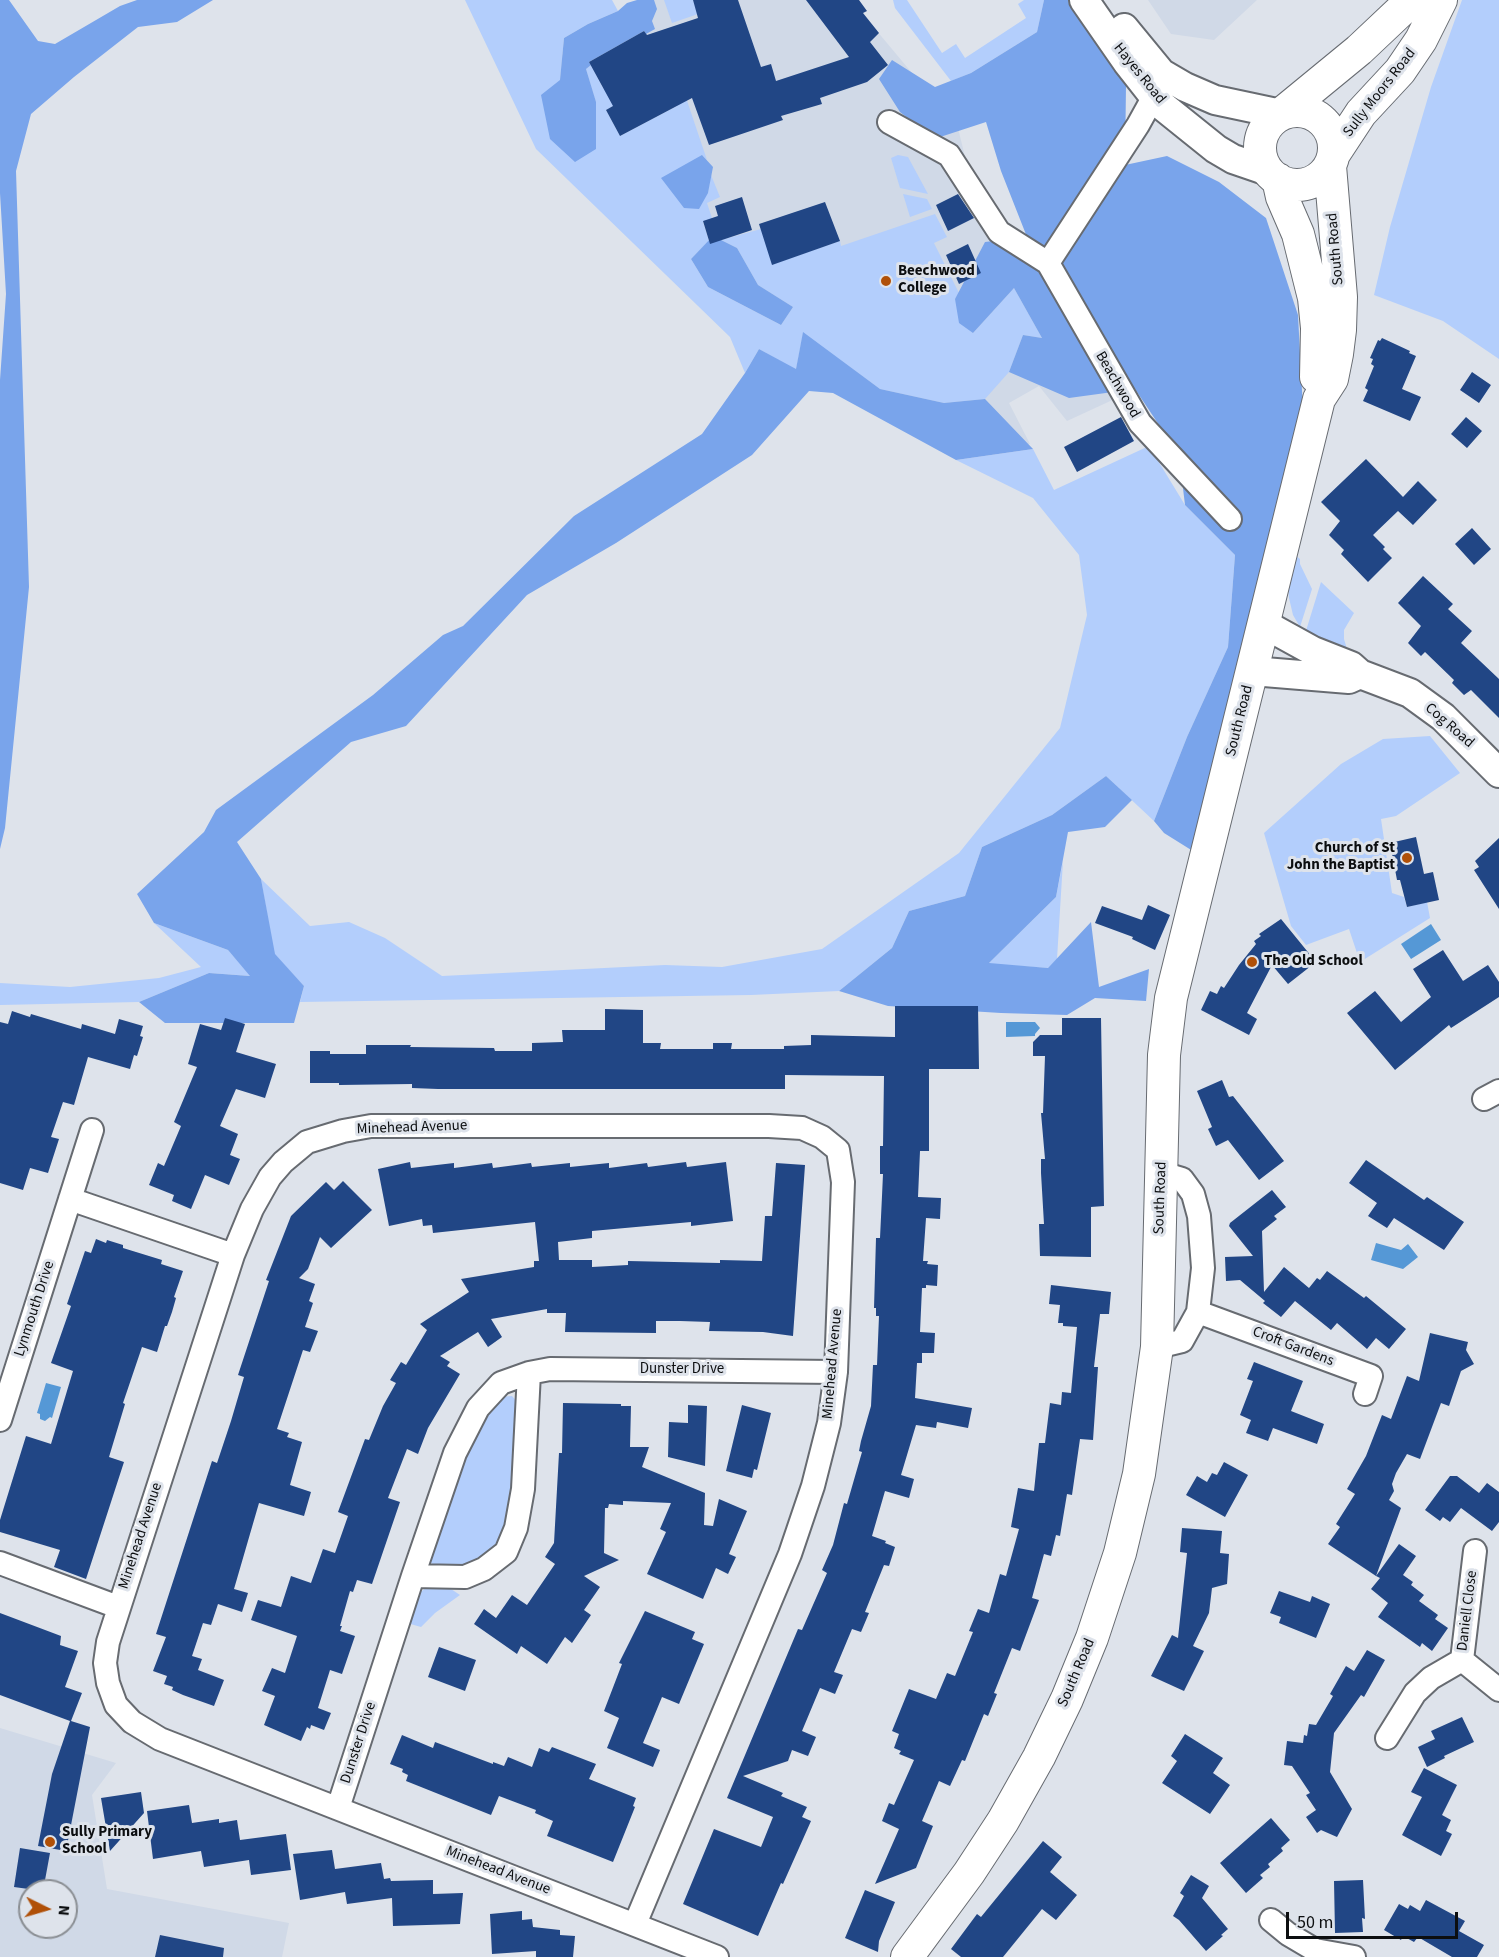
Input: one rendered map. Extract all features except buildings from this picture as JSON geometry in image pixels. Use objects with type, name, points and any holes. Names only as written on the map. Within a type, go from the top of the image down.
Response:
[{"type":"main road","points":[[1281,114],[1294,110],[1307,111],[1321,118],[1329,129],[1334,141],[1332,160],[1322,176],[1303,184],[1290,184],[1273,175],[1262,159],[1260,144],[1263,132],[1271,121],[1359,50],[1412,0]]},
{"type":"main road","name":"Sully Moors Road","points":[[1332,160],[1360,113],[1401,71],[1421,40],[1441,0]]},
{"type":"main road","name":"South Road","points":[[907,1957],[969,1873],[1003,1821],[1040,1757],[1076,1679],[1120,1553],[1141,1464],[1157,1347],[1164,1055],[1172,998],[1319,399],[1332,379],[1340,330],[1332,160]]},
{"type":"main road","name":"South Road","points":[[1273,175],[1298,234],[1314,298],[1317,328],[1316,379],[1319,399]]},
{"type":"street","name":"Hayes Road","points":[[1084,0],[1127,63],[1158,85],[1185,87],[1215,100],[1281,114]]},
{"type":"street","name":"Hayes Road","points":[[1104,0],[1129,35],[1158,85],[1160,104],[1216,149],[1233,159],[1273,175]]},
{"type":"street","points":[[1048,262],[1158,85]]},
{"type":"street","name":"Beachwood","points":[[890,122],[949,155],[999,232],[1048,262],[1140,423],[1230,519]]},
{"type":"street","name":"Cog Road","points":[[1264,624],[1314,651],[1351,666],[1360,674],[1410,693],[1443,717],[1499,773]]},
{"type":"street","name":"Cog Road","points":[[1252,671],[1349,679],[1360,674]]},
{"type":"street","name":"Minehead Avenue","points":[[635,1924],[790,1554],[813,1486],[829,1423],[836,1372],[843,1182],[838,1150],[822,1137],[802,1128],[769,1126],[371,1126],[343,1131],[307,1142],[282,1162],[270,1177],[252,1209],[233,1255],[108,1642],[105,1663],[108,1683],[116,1705],[132,1722],[160,1739],[717,1957]]},
{"type":"street","name":"Lynmouth Drive","points":[[0,1420],[92,1130]]},
{"type":"street","points":[[1157,1347],[1182,1341],[1198,1312],[1203,1269],[1199,1216],[1193,1194],[1182,1179],[1162,1173]]},
{"type":"street","points":[[70,1199],[233,1255]]},
{"type":"street","name":"Croft Gardens","points":[[1198,1312],[1371,1376],[1365,1394]]},
{"type":"street","name":"Dunster Drive","points":[[338,1808],[455,1453],[478,1408],[501,1383],[529,1373],[550,1369],[836,1372]]},
{"type":"street","points":[[413,1576],[465,1577],[484,1569],[506,1552],[516,1528],[523,1489],[529,1373]]},
{"type":"street","name":"Daniell Close","points":[[1475,1551],[1462,1660],[1499,1690]]},
{"type":"street","points":[[0,1563],[118,1607]]},
{"type":"street","points":[[1388,1738],[1415,1693],[1431,1678],[1462,1660]]},
{"type":"street","points":[[1271,1920],[1288,1934],[1315,1950],[1354,1957]]},
{"type":"shaded area","points":[[0,0],[9,0],[38,41],[55,44],[120,6],[137,0],[213,0],[177,22],[138,27],[31,114],[16,171],[29,587],[5,828],[0,849],[0,380],[6,294],[0,193]]},
{"type":"shaded area","points":[[465,0],[612,0],[618,11],[564,38],[560,80],[596,103],[586,69],[591,65],[603,88],[633,95],[606,110],[620,136],[677,106],[677,71],[707,160],[702,155],[708,193],[711,175],[720,197],[707,203],[712,218],[703,222],[709,241],[691,259],[708,287],[781,325],[793,307],[758,285],[737,248],[721,240],[761,229],[773,264],[840,241],[841,246],[935,214],[947,237],[934,243],[959,293],[955,299],[973,333],[1014,288],[1042,338],[1023,335],[1009,372],[985,399],[944,403],[880,389],[803,333],[796,370],[759,349],[745,373],[730,337],[536,149]]},
{"type":"shaded area","points":[[637,0],[654,0],[657,9],[652,21],[655,29],[646,34],[644,31],[589,62],[591,65],[586,69],[596,102],[596,149],[575,162],[550,139],[541,95],[560,80],[564,38],[618,11],[627,3]]},
{"type":"shaded area","name":"Beechwood College","points":[[653,0],[851,0],[958,128],[968,169],[1119,397],[1067,421],[1039,386],[1009,403],[1030,444],[999,449],[835,384],[543,67]]},
{"type":"shaded area","points":[[664,0],[693,0],[698,14],[672,23]]},
{"type":"shaded area","points":[[893,0],[907,0],[942,53],[956,44],[965,58],[1026,18],[1018,4],[1024,0],[1044,0],[1037,32],[971,73],[951,81],[895,8]]},
{"type":"shaded area","points":[[1044,0],[1075,0],[1126,85],[1125,165],[1167,156],[1219,182],[1266,218],[1298,315],[1304,429],[1196,853],[1164,833],[1154,821],[1187,737],[1228,647],[1235,555],[1185,505],[1179,455],[1135,389],[1069,398],[1009,372],[1023,335],[1042,338],[1014,288],[973,333],[959,323],[955,299],[985,242],[1027,237],[1001,171],[986,122],[934,139],[900,112],[879,79],[892,60],[935,87],[971,73],[1037,32]]},
{"type":"shaded area","points":[[1148,0],[1257,0],[1214,40],[1171,34]]},
{"type":"shaded area","points":[[1462,0],[1499,0],[1499,359],[1443,321],[1374,295],[1390,227],[1431,87]]},
{"type":"shaded area","points":[[702,155],[713,167],[708,193],[699,209],[684,208],[661,178]]},
{"type":"shaded area","points":[[898,155],[908,157],[928,194],[900,188],[891,158]]},
{"type":"shaded area","points":[[903,194],[927,199],[932,209],[910,217]]},
{"type":"shaded area","points":[[713,236],[737,248],[758,285],[793,307],[781,325],[708,287],[691,259]]},
{"type":"shaded area","points":[[803,332],[880,389],[944,403],[985,399],[1033,449],[956,460],[833,393],[809,391],[752,455],[616,543],[527,595],[406,726],[351,742],[237,842],[261,879],[275,954],[304,986],[294,1023],[165,1023],[139,1002],[209,973],[250,976],[228,950],[154,923],[137,894],[204,832],[216,810],[373,695],[443,635],[463,626],[574,516],[702,434],[759,349],[796,369]]},
{"type":"shaded area","points":[[1149,446],[1185,505],[1235,555],[1228,647],[1187,737],[1154,821],[1106,776],[1052,815],[982,847],[965,896],[909,911],[892,948],[839,991],[751,995],[300,1002],[304,986],[274,954],[261,879],[310,926],[349,922],[385,938],[442,976],[665,965],[722,967],[822,949],[959,853],[1060,728],[1087,615],[1079,555],[1033,498],[956,460],[1033,449],[1054,490]]},
{"type":"shaded area","points":[[1296,556],[1300,559],[1300,564],[1312,589],[1300,627],[1293,615],[1288,585]]},
{"type":"shaded area","points":[[1321,582],[1354,613],[1344,630],[1347,649],[1305,634]]},
{"type":"shaded area","points":[[1430,736],[1460,773],[1396,816],[1381,819],[1392,893],[1404,897],[1407,907],[1427,902],[1430,918],[1360,962],[1349,929],[1306,945],[1291,926],[1264,833],[1341,764],[1383,739]]},
{"type":"shaded area","points":[[1106,776],[1132,800],[1105,827],[1068,832],[1056,897],[989,963],[1048,968],[1091,922],[1099,987],[1149,969],[1146,1001],[1095,998],[1067,1015],[1001,1013],[888,1006],[839,991],[892,948],[909,911],[965,896],[982,847],[1052,815]]},
{"type":"shaded area","points":[[1063,861],[1057,959],[1048,968],[988,964],[1056,897]]},
{"type":"shaded area","points":[[154,923],[228,950],[251,976],[209,973],[139,1002],[0,1005],[0,983],[70,987],[159,978],[201,967]]},
{"type":"shaded area","points":[[1431,924],[1441,940],[1411,959],[1401,944]]},
{"type":"shaded area","points":[[1006,1022],[1035,1022],[1040,1028],[1035,1036],[1006,1037]]},
{"type":"shaded area","points":[[1376,1243],[1401,1250],[1408,1244],[1418,1257],[1403,1269],[1371,1260]]},
{"type":"shaded area","points":[[46,1383],[61,1387],[52,1418],[45,1421],[40,1419],[40,1414],[37,1413]]},
{"type":"shaded area","points":[[512,1396],[519,1404],[512,1507],[506,1532],[495,1550],[475,1564],[440,1570],[431,1563],[430,1554],[466,1452],[485,1417],[500,1397]]},
{"type":"shaded area","points":[[448,1587],[460,1595],[435,1613],[421,1627],[407,1623],[419,1593],[426,1588]]},
{"type":"shaded area","name":"Sully Primary School","points":[[0,1728],[116,1763],[92,1795],[107,1889],[289,1923],[282,1957],[0,1957]]},
{"type":"place","name":"Beechwood College","points":[[886,281]]},
{"type":"place","name":"Church of St John the Baptist","points":[[1407,858]]},
{"type":"place","name":"The Old School","points":[[1252,962]]},
{"type":"place","name":"Sully Primary School","points":[[50,1842]]}]
